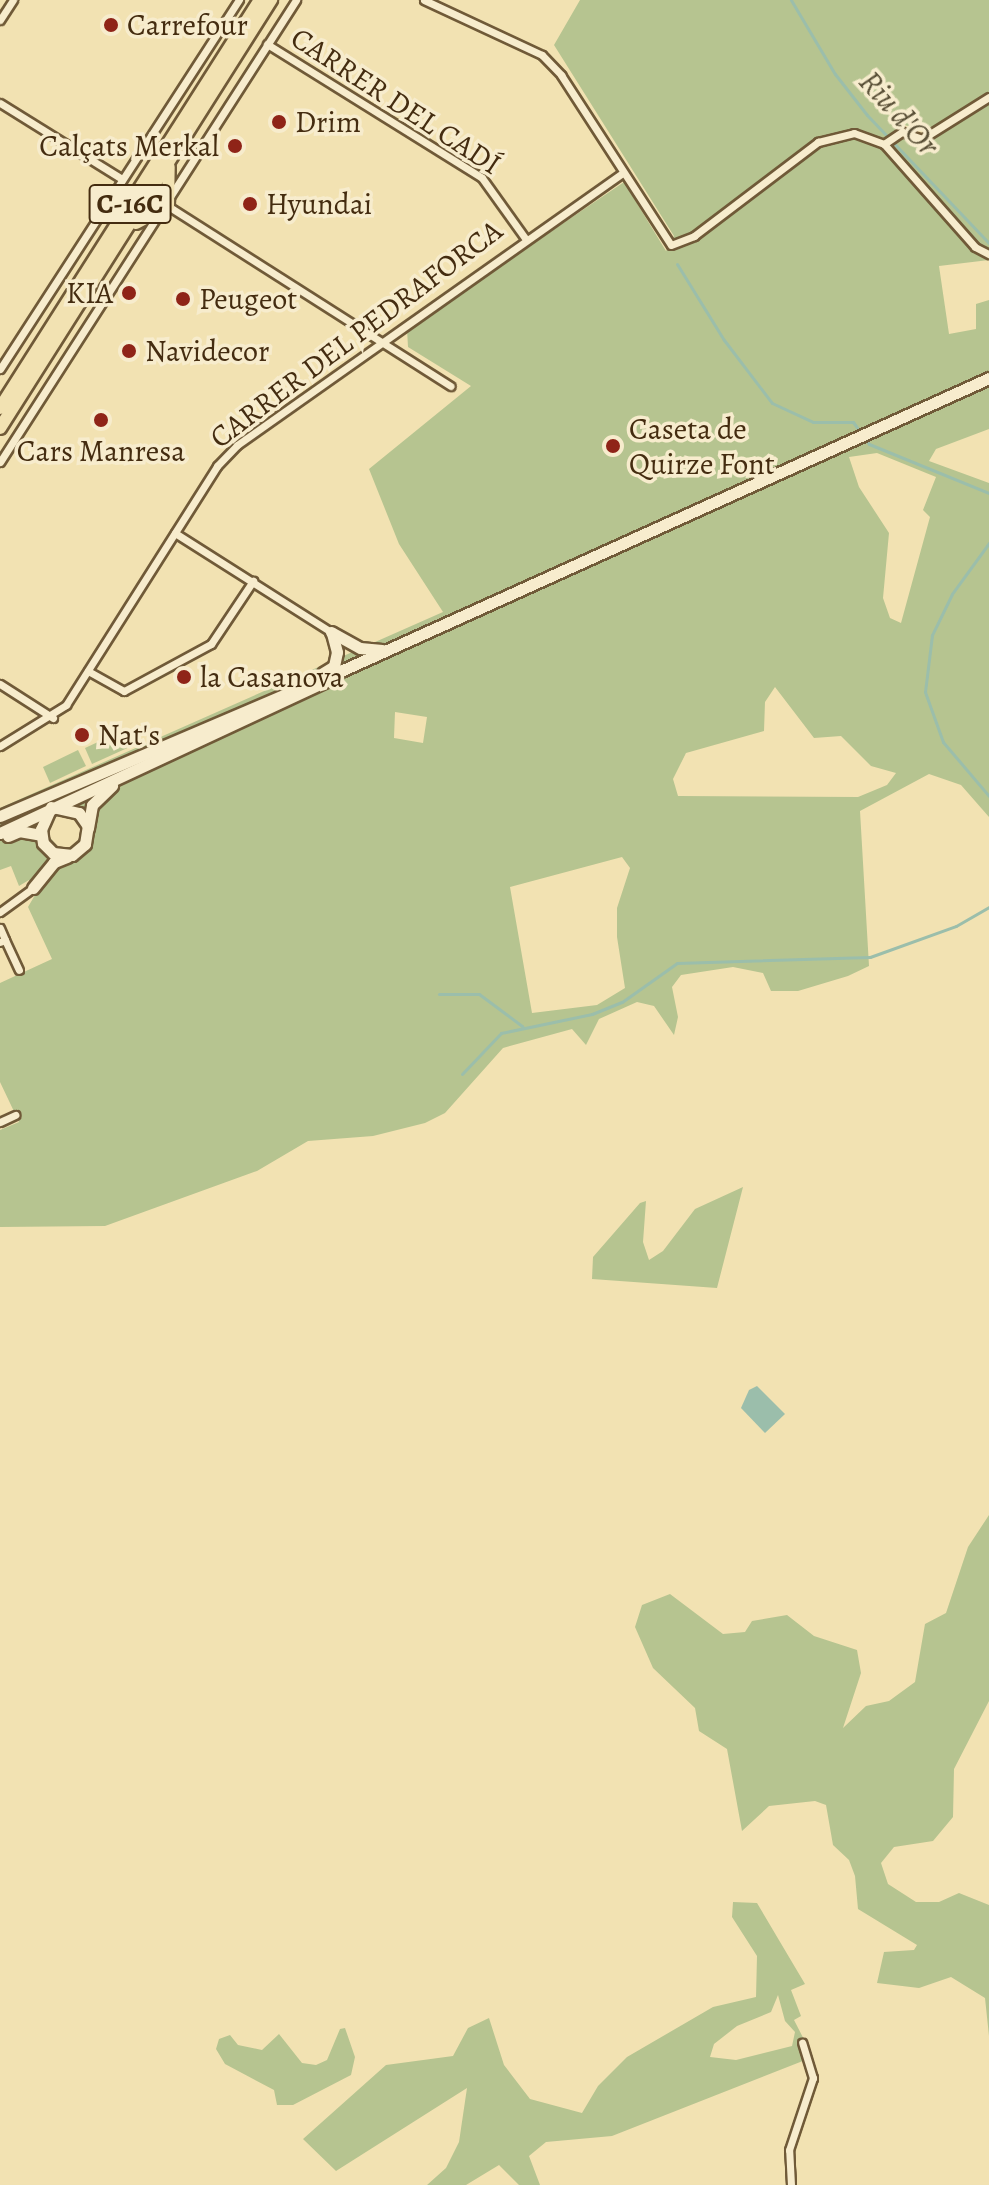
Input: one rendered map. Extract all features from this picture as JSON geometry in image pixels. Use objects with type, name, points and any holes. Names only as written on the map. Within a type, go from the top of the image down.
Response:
[{"type":"main road","name":"C-16C","points":[[0,408],[260,0]]},
{"type":"main road","name":"C-16C","points":[[0,428],[169,167],[271,0]]},
{"type":"main road","points":[[163,207],[152,191],[151,181],[203,100],[210,78]]},
{"type":"main road","points":[[163,207],[169,167]]},
{"type":"main road","points":[[102,249],[144,191],[166,191]]},
{"type":"main road","points":[[122,238],[142,215],[163,207]]},
{"type":"main road","points":[[51,808],[300,696],[343,670],[388,649],[989,378]]},
{"type":"main road","points":[[0,419],[17,400]]},
{"type":"main road","points":[[331,632],[360,648],[388,649]]},
{"type":"main road","points":[[316,679],[334,666],[331,632]]},
{"type":"main road","points":[[0,816],[141,753],[343,670]]},
{"type":"main road","points":[[0,836],[141,753]]},
{"type":"main road","points":[[33,888],[54,862],[72,855],[85,844],[92,805],[124,776]]},
{"type":"main road","points":[[0,824],[39,807],[79,813],[88,828]]},
{"type":"main road","points":[[33,888],[51,808]]},
{"type":"main road","points":[[0,836],[19,831],[43,840],[53,853],[72,855]]},
{"type":"street","points":[[0,20],[13,0]]},
{"type":"street","points":[[0,369],[239,0]]},
{"type":"street","points":[[0,462],[296,0]]},
{"type":"street","points":[[424,0],[542,55],[561,75],[672,244],[757,192],[818,142],[854,133],[885,143],[975,247],[989,254]]},
{"type":"street","name":"CARRER DEL CADÍ","points":[[267,44],[482,178],[525,238]]},
{"type":"street","points":[[885,143],[898,133],[922,139],[989,97]]},
{"type":"street","points":[[0,103],[122,179]]},
{"type":"street","name":"CARRER DEL PEDRAFORCA","points":[[0,746],[53,718],[88,671],[217,466],[237,445],[379,340],[623,173]]},
{"type":"street","points":[[163,207],[451,386]]},
{"type":"street","points":[[175,533],[331,632]]},
{"type":"street","points":[[88,671],[124,691],[211,644],[253,581]]},
{"type":"street","points":[[0,684],[53,718]]},
{"type":"street","points":[[0,912],[33,888]]},
{"type":"street","points":[[0,928],[2,941],[19,970]]},
{"type":"street","points":[[0,1122],[15,1115]]},
{"type":"street","points":[[791,2185],[789,2150],[813,2078],[802,2043]]},
{"type":"green space","points":[[580,0],[989,0],[989,93],[929,131],[904,125],[898,129],[911,141],[925,143],[989,102],[989,260],[939,266],[949,334],[976,329],[976,304],[989,300],[989,429],[936,449],[929,461],[989,483],[989,817],[961,785],[929,774],[860,811],[869,966],[848,976],[798,991],[771,991],[763,973],[733,967],[681,975],[672,987],[678,1017],[674,1035],[654,1006],[637,1002],[599,1019],[586,1045],[572,1029],[503,1048],[445,1113],[425,1123],[373,1136],[308,1141],[257,1171],[105,1226],[0,1227],[0,1130],[19,1122],[0,1082],[0,983],[52,959],[28,907],[35,895],[29,880],[19,886],[11,866],[0,870],[0,808],[443,612],[399,544],[369,469],[471,386],[408,347],[407,329],[624,182],[666,251],[674,236],[554,45]],"holes":[[[877,453],[936,477],[923,510],[930,517],[901,623],[890,618],[883,598],[889,533],[859,487],[849,457]],[[775,687],[814,738],[841,736],[871,766],[896,773],[887,785],[858,797],[678,796],[673,779],[686,753],[764,731],[765,702]],[[395,712],[427,717],[423,743],[394,738]],[[61,814],[73,816],[81,825],[81,838],[72,847],[59,848],[47,834],[50,821]],[[622,857],[630,868],[617,908],[617,937],[625,988],[597,1005],[532,1013],[510,887]]]},
{"type":"green space","points":[[126,729],[134,745],[92,764],[85,748]]},
{"type":"green space","points":[[78,750],[86,766],[50,783],[43,767]]},
{"type":"green space","points":[[743,1187],[717,1288],[592,1279],[593,1257],[640,1203],[646,1201],[643,1242],[649,1260],[663,1251],[695,1209]]},
{"type":"green space","points":[[989,1515],[989,1701],[954,1769],[953,1817],[933,1841],[894,1847],[881,1863],[888,1884],[916,1902],[939,1902],[959,1893],[989,1905],[989,2036],[985,1998],[951,1977],[919,1988],[877,1983],[884,1952],[914,1950],[917,1945],[858,1909],[855,1876],[849,1860],[833,1845],[826,1805],[815,1801],[769,1806],[742,1831],[727,1749],[699,1731],[695,1708],[653,1668],[635,1627],[642,1605],[670,1594],[723,1634],[745,1632],[752,1621],[787,1615],[814,1636],[857,1650],[861,1673],[843,1728],[866,1706],[889,1701],[915,1682],[925,1624],[946,1613],[968,1547]]},
{"type":"green space","points":[[733,1902],[757,1903],[805,1984],[791,1990],[801,2016],[794,2020],[813,2057],[612,2136],[546,2142],[529,2156],[540,2185],[519,2185],[499,2165],[466,2185],[427,2185],[446,2168],[459,2142],[467,2088],[336,2171],[303,2139],[386,2065],[453,2056],[468,2028],[489,2018],[504,2065],[530,2099],[582,2113],[598,2086],[627,2057],[713,2007],[756,1997],[757,1956],[732,1917]],"holes":[[[778,1995],[785,2021],[795,2032],[792,2046],[736,2060],[710,2057],[714,2044],[737,2026],[771,2012]]]},
{"type":"green space","points":[[345,2028],[355,2057],[351,2075],[293,2105],[277,2105],[274,2090],[225,2064],[216,2049],[219,2039],[230,2035],[238,2045],[262,2050],[279,2034],[302,2063],[316,2065],[327,2060],[340,2029]]},
{"type":"shaded area","points":[[757,1386],[785,1414],[765,1433],[741,1408],[749,1390]]},
{"type":"waterway","name":"Riu d'Or","points":[[791,0],[835,74],[867,115],[989,243]]},
{"type":"waterway","points":[[677,264],[724,340],[772,403],[813,422],[853,422],[869,444],[989,493]]},
{"type":"waterway","name":"Riu d'Or","points":[[989,543],[952,594],[932,635],[925,692],[943,742],[989,796]]},
{"type":"waterway","points":[[462,1074],[501,1033],[592,1014],[622,1002],[677,963],[870,957],[956,926],[989,907]]},
{"type":"waterway","points":[[439,994],[479,994],[522,1026]]},
{"type":"place","name":"Carrefour","points":[[111,25]]},
{"type":"place","name":"Drim","points":[[279,122]]},
{"type":"place","name":"Calçats Merkal","points":[[235,146]]},
{"type":"place","name":"Hyundai","points":[[250,204]]},
{"type":"place","name":"KIA","points":[[129,293]]},
{"type":"place","name":"Peugeot","points":[[183,299]]},
{"type":"place","name":"Navidecor","points":[[129,351]]},
{"type":"place","name":"Cars Manresa","points":[[101,420]]},
{"type":"place","name":"Caseta de Quirze Font","points":[[613,446]]},
{"type":"place","name":"la Casanova","points":[[184,677]]},
{"type":"place","name":"Nat's","points":[[82,735]]}]
